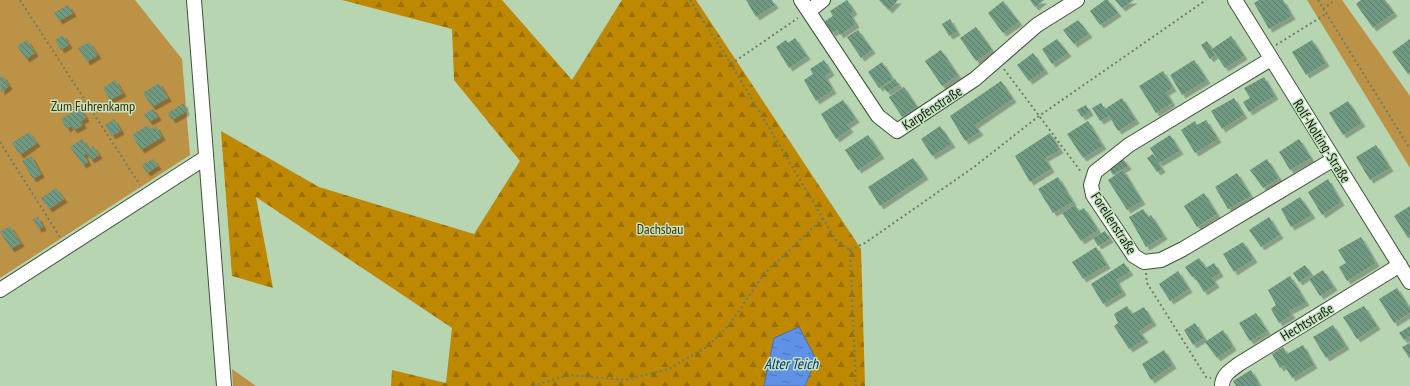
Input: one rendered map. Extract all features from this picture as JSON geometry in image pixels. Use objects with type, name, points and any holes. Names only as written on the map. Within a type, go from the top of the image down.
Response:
[{"type":"street","points":[[194,0],[224,386]]},
{"type":"street","points":[[805,5],[824,0]]},
{"type":"street","name":"Karpfenstraße","points":[[805,5],[878,116],[896,131],[975,79],[1037,25],[1077,0]]},
{"type":"street","name":"Rolf-Nolting-Straße","points":[[1235,0],[1410,282]]},
{"type":"street","name":"Forellenstraße","points":[[1269,55],[1129,145],[1095,172],[1091,185],[1093,195],[1134,256],[1144,262],[1161,260],[1183,249],[1334,159]]},
{"type":"street","points":[[0,290],[206,158]]},
{"type":"street","name":"Hechtstraße","points":[[1222,384],[1226,374],[1239,364],[1400,265]]},
{"type":"path","points":[[20,0],[147,196]]},
{"type":"path","points":[[690,0],[731,64],[837,242],[850,250]]},
{"type":"path","points":[[850,250],[865,243],[974,167],[1039,116],[1206,0]]},
{"type":"path","points":[[1318,0],[1410,149]]},
{"type":"path","points":[[1323,9],[1335,0]]},
{"type":"path","points":[[731,64],[805,5]]},
{"type":"path","points":[[1269,55],[1326,14]]},
{"type":"path","points":[[998,60],[1091,185]]},
{"type":"path","points":[[0,142],[67,247]]},
{"type":"path","points":[[533,386],[569,375],[625,380],[669,369],[708,346],[730,324],[764,274],[823,218]]},
{"type":"path","points":[[850,250],[856,386]]},
{"type":"path","points":[[1144,262],[1147,283],[1206,377],[1222,384]]},
{"type":"green space","name":"Zum Fuhrenkamp","points":[[0,0],[135,0],[182,59],[190,155],[0,278]]},
{"type":"green space","name":"Dachsbau","points":[[342,0],[502,0],[572,80],[622,0],[696,0],[861,249],[865,386],[805,386],[816,359],[774,338],[764,386],[391,386],[392,370],[446,383],[452,328],[256,197],[273,288],[232,276],[221,131],[319,187],[474,234],[520,161],[454,80],[452,29]]},
{"type":"green space","points":[[1307,0],[1342,0],[1410,96],[1410,168]]},
{"type":"green space","points":[[232,369],[256,386],[233,386]]},
{"type":"water","name":"Alter Teich","points":[[799,327],[816,359],[805,386],[764,386],[774,338]]},
{"type":"building","points":[[746,0],[772,0],[775,5],[756,17]]},
{"type":"building","points":[[847,0],[854,11],[850,14],[856,24],[840,35],[837,30],[832,33],[825,21],[833,16],[830,11]]},
{"type":"building","points":[[879,0],[898,0],[889,10]]},
{"type":"building","points":[[1030,0],[1044,0],[1035,7]]},
{"type":"building","points":[[1105,0],[1108,0],[1118,13],[1100,25],[1090,11]]},
{"type":"building","points":[[1115,0],[1134,0],[1122,8]]},
{"type":"building","points":[[1259,0],[1283,0],[1292,16],[1269,29],[1254,3]]},
{"type":"building","points":[[1361,0],[1385,0],[1394,13],[1373,28],[1356,4]]},
{"type":"building","points":[[1003,1],[1019,22],[1003,33],[988,13]]},
{"type":"building","points":[[68,5],[73,13],[59,21],[54,13]]},
{"type":"building","points":[[950,19],[957,32],[949,36],[942,24]]},
{"type":"building","points":[[1078,20],[1089,34],[1074,44],[1063,30]]},
{"type":"building","points":[[976,27],[992,50],[976,61],[960,38]]},
{"type":"building","points":[[858,30],[872,50],[861,58],[847,37]]},
{"type":"building","points":[[63,35],[69,45],[61,50],[55,40]]},
{"type":"building","points":[[1231,36],[1244,56],[1225,68],[1212,49]]},
{"type":"building","points":[[795,38],[807,56],[789,68],[776,47],[786,40],[788,43]]},
{"type":"building","points":[[1057,39],[1068,53],[1052,64],[1042,49]]},
{"type":"building","points":[[1410,39],[1410,72],[1408,74],[1392,52]]},
{"type":"building","points":[[27,40],[35,53],[26,59],[17,46]]},
{"type":"building","points":[[1312,40],[1326,63],[1306,75],[1292,52]]},
{"type":"building","points":[[1207,41],[1215,55],[1210,59],[1201,45]]},
{"type":"building","points":[[89,42],[98,55],[87,62],[78,48]]},
{"type":"building","points":[[941,50],[958,75],[942,86],[925,61]]},
{"type":"building","points":[[1033,53],[1045,70],[1029,81],[1017,65]]},
{"type":"building","points":[[824,60],[831,72],[825,76],[833,90],[816,101],[804,80],[813,74],[810,69]]},
{"type":"building","points":[[1194,60],[1207,80],[1182,95],[1170,75]]},
{"type":"building","points":[[882,62],[893,79],[879,88],[868,72]]},
{"type":"building","points":[[1163,71],[1173,88],[1166,92],[1172,103],[1156,113],[1139,86]]},
{"type":"building","points":[[3,76],[9,86],[1,92],[0,78]]},
{"type":"building","points":[[1264,77],[1275,96],[1249,112],[1243,102],[1250,98],[1244,88]]},
{"type":"building","points":[[895,79],[899,85],[887,92],[883,87]]},
{"type":"building","points":[[115,80],[123,93],[110,100],[103,88]]},
{"type":"building","points":[[1001,81],[1013,99],[975,125],[980,132],[965,141],[950,116]]},
{"type":"building","points":[[159,83],[168,98],[152,107],[143,93]]},
{"type":"building","points":[[904,87],[917,107],[902,117],[889,97]]},
{"type":"building","points":[[1122,98],[1136,120],[1118,131],[1105,109]]},
{"type":"building","points":[[1234,98],[1244,115],[1222,129],[1211,111]]},
{"type":"building","points":[[843,100],[856,119],[847,125],[850,129],[836,139],[821,114]]},
{"type":"building","points":[[1348,101],[1362,123],[1343,135],[1329,113]]},
{"type":"building","points":[[184,103],[186,112],[172,120],[168,113]]},
{"type":"building","points":[[1101,103],[1109,116],[1100,121],[1092,108]]},
{"type":"building","points":[[1086,105],[1090,112],[1082,117],[1077,110]]},
{"type":"building","points":[[80,108],[86,118],[81,121],[83,125],[74,130],[71,126],[67,129],[61,119]]},
{"type":"building","points":[[153,109],[158,117],[149,122],[144,114]]},
{"type":"building","points":[[114,119],[121,131],[112,136],[105,125]]},
{"type":"building","points":[[1206,120],[1218,139],[1195,153],[1181,130],[1195,121],[1197,125]]},
{"type":"building","points":[[1088,121],[1103,146],[1083,158],[1067,134]]},
{"type":"building","points":[[148,125],[151,130],[156,126],[162,137],[141,150],[132,135]]},
{"type":"building","points":[[940,126],[952,144],[932,156],[921,139]]},
{"type":"building","points":[[29,132],[37,143],[20,155],[12,143]]},
{"type":"building","points":[[1050,133],[1060,150],[1045,158],[1051,169],[1030,182],[1015,156]]},
{"type":"building","points":[[868,135],[881,155],[858,170],[845,150]]},
{"type":"building","points":[[1170,135],[1180,151],[1159,163],[1150,148]]},
{"type":"building","points":[[82,139],[89,149],[93,146],[99,155],[91,160],[86,153],[84,155],[88,162],[83,165],[70,147]]},
{"type":"building","points":[[1299,139],[1311,158],[1290,170],[1279,152]]},
{"type":"building","points":[[1376,145],[1390,168],[1370,180],[1356,157]]},
{"type":"building","points":[[1153,154],[1162,169],[1157,172],[1147,158]]},
{"type":"building","points":[[31,156],[41,174],[33,179],[22,161]]},
{"type":"building","points":[[913,158],[925,176],[880,206],[868,187]]},
{"type":"building","points":[[153,159],[158,166],[147,173],[142,165]]},
{"type":"building","points":[[1123,159],[1128,166],[1113,175],[1109,168]]},
{"type":"building","points":[[1267,159],[1279,178],[1263,188],[1250,170]]},
{"type":"building","points":[[1123,170],[1142,201],[1127,210],[1108,180]]},
{"type":"building","points":[[1237,173],[1251,196],[1228,209],[1215,187]]},
{"type":"building","points":[[1058,177],[1073,202],[1053,213],[1038,189]]},
{"type":"building","points":[[1328,179],[1341,202],[1322,215],[1308,192]]},
{"type":"building","points":[[56,188],[64,199],[49,209],[41,198]]},
{"type":"building","points":[[1204,193],[1217,214],[1197,227],[1184,206]]},
{"type":"building","points":[[1300,197],[1312,215],[1291,227],[1281,209]]},
{"type":"building","points":[[1075,205],[1079,211],[1084,208],[1098,230],[1081,241],[1062,213]]},
{"type":"building","points":[[1410,206],[1410,237],[1408,238],[1394,216]]},
{"type":"building","points":[[1143,209],[1148,217],[1151,215],[1164,236],[1146,247],[1129,217]]},
{"type":"building","points":[[38,217],[43,227],[38,229],[33,219]]},
{"type":"building","points":[[1269,217],[1280,235],[1261,247],[1249,230]]},
{"type":"building","points":[[10,226],[21,243],[11,249],[0,232]]},
{"type":"building","points":[[1105,231],[1110,239],[1098,246],[1093,238]]},
{"type":"building","points":[[1361,237],[1376,263],[1347,281],[1339,267],[1346,263],[1338,250]]},
{"type":"building","points":[[1243,242],[1254,259],[1234,272],[1223,254]]},
{"type":"building","points":[[1096,247],[1107,265],[1083,279],[1072,262]]},
{"type":"building","points":[[1199,258],[1206,268],[1214,263],[1220,273],[1212,278],[1216,284],[1204,292],[1194,276],[1192,277],[1185,267]]},
{"type":"building","points":[[1124,263],[1130,272],[1116,280],[1123,292],[1103,304],[1091,284]]},
{"type":"building","points":[[1305,265],[1311,274],[1299,282],[1293,273]]},
{"type":"building","points":[[1323,270],[1334,287],[1320,296],[1309,279]]},
{"type":"building","points":[[1178,271],[1189,289],[1170,301],[1159,284]]},
{"type":"building","points":[[1290,276],[1306,302],[1289,311],[1292,315],[1279,323],[1271,309],[1276,305],[1268,290]]},
{"type":"building","points":[[1397,288],[1410,309],[1410,313],[1394,323],[1379,299]]},
{"type":"building","points":[[1127,306],[1132,314],[1144,307],[1153,322],[1139,331],[1145,339],[1129,349],[1114,326],[1118,323],[1114,314]]},
{"type":"building","points":[[1364,306],[1377,326],[1357,339],[1343,317]]},
{"type":"building","points":[[1256,313],[1267,331],[1250,341],[1239,323]]},
{"type":"building","points":[[1195,323],[1204,338],[1193,345],[1184,330]]},
{"type":"building","points":[[1333,325],[1346,346],[1326,358],[1313,337]]},
{"type":"building","points":[[1410,326],[1410,336],[1404,340],[1399,333]]},
{"type":"building","points":[[1223,330],[1233,347],[1217,358],[1205,342]]},
{"type":"building","points":[[1410,343],[1410,359],[1402,347]]},
{"type":"building","points":[[1303,345],[1314,365],[1292,378],[1284,365],[1280,368],[1272,354],[1283,347],[1287,354]]},
{"type":"building","points":[[1164,350],[1173,365],[1151,380],[1142,364]]},
{"type":"building","points":[[1251,370],[1260,386],[1236,386],[1233,381]]}]
